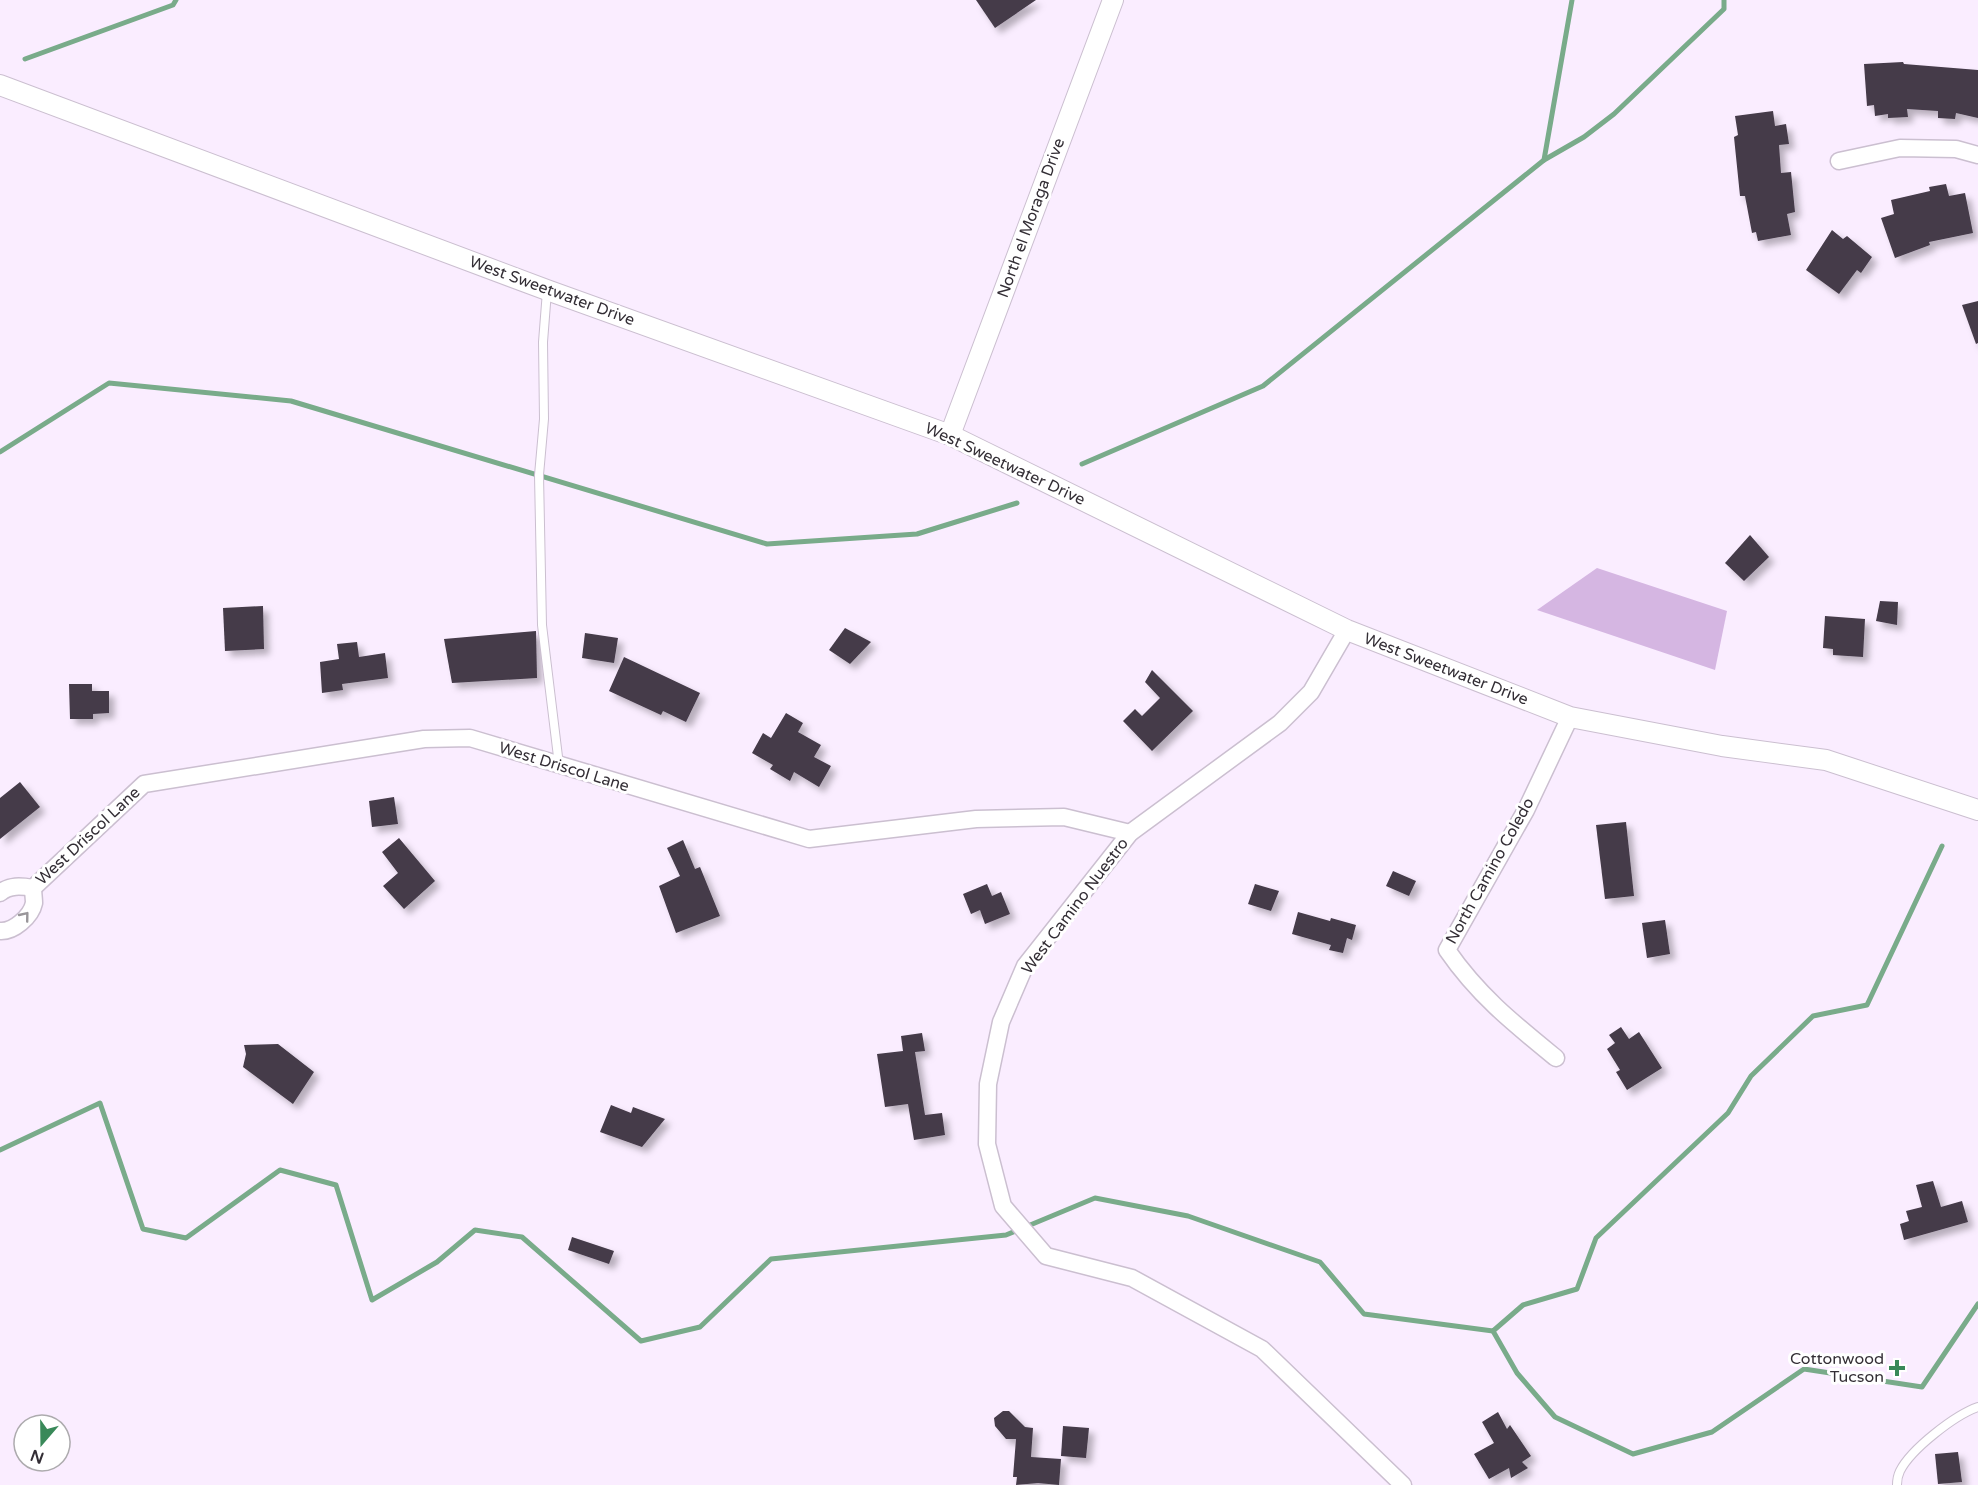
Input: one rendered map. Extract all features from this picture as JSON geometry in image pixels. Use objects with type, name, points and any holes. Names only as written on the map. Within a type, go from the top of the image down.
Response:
[{"type":"street","name":"North el Moraga Drive","points":[[950,435],[1113,0]]},
{"type":"street","name":"West Sweetwater Drive","points":[[0,85],[547,290],[950,435],[1347,630],[1570,717],[1722,746],[1826,760],[1978,810]]},
{"type":"street","points":[[1839,161],[1900,148],[1956,149],[1978,155]]},
{"type":"street","name":"West Camino Nuestro","points":[[1347,630],[1311,692],[1280,723],[1130,833],[1025,966],[1001,1022],[988,1084],[987,1144],[1004,1206],[1046,1256],[1132,1278],[1262,1349],[1402,1485]]},
{"type":"street","name":"North Camino Coledo","points":[[1556,1058],[1500,1013],[1464,975],[1447,950],[1526,810],[1570,717]]},
{"type":"street","name":"West Driscol Lane","points":[[33,888],[144,784],[424,739],[470,738],[809,839],[987,819],[1064,817],[1130,833]]},
{"type":"street","name":"West Driscol Lane","points":[[0,893],[2,890],[17,886],[33,888]]},
{"type":"street","name":"West Driscol Lane","points":[[0,932],[6,932],[17,926],[28,915],[34,904],[33,888]]},
{"type":"lane","points":[[547,290],[543,342],[544,419],[539,475],[542,614],[559,766]]},
{"type":"lane","points":[[1897,1485],[1899,1472],[1917,1449],[1965,1412],[1978,1407]]},
{"type":"shaded area","points":[[1597,568],[1727,611],[1715,670],[1537,610]]},
{"type":"building","points":[[976,0],[1036,0],[995,28]]},
{"type":"building","points":[[1903,62],[1904,64],[1978,70],[1978,118],[1956,113],[1955,119],[1938,118],[1938,111],[1907,109],[1908,117],[1888,118],[1888,114],[1875,116],[1874,105],[1867,106],[1864,64]]},
{"type":"building","points":[[1773,111],[1775,126],[1786,124],[1789,144],[1779,145],[1781,173],[1791,172],[1795,212],[1787,214],[1791,235],[1758,241],[1756,232],[1752,233],[1745,196],[1740,196],[1734,137],[1738,135],[1735,116]]},
{"type":"building","points":[[1946,184],[1949,196],[1965,193],[1973,233],[1929,242],[1930,245],[1895,258],[1881,218],[1894,214],[1891,200],[1930,191],[1929,187]]},
{"type":"building","points":[[1832,230],[1843,239],[1847,236],[1872,257],[1861,273],[1857,270],[1839,294],[1806,270]]},
{"type":"building","points":[[1978,301],[1978,343],[1976,344],[1962,305]]},
{"type":"building","points":[[1750,535],[1769,557],[1744,581],[1725,563]]},
{"type":"building","points":[[1880,601],[1898,602],[1897,625],[1876,621]]},
{"type":"building","points":[[263,606],[264,649],[225,651],[223,608]]},
{"type":"building","points":[[1825,616],[1865,619],[1863,657],[1833,655],[1833,649],[1823,648]]},
{"type":"building","points":[[845,628],[871,642],[850,664],[829,650]]},
{"type":"building","points":[[536,631],[537,678],[452,683],[444,639]]},
{"type":"building","points":[[585,633],[618,638],[614,663],[582,658]]},
{"type":"building","points":[[357,642],[359,657],[385,653],[388,678],[342,684],[343,690],[322,693],[320,662],[339,659],[337,644]]},
{"type":"building","points":[[624,657],[700,693],[686,722],[663,711],[661,715],[609,691]]},
{"type":"building","points":[[1152,670],[1193,711],[1152,751],[1123,721],[1135,709],[1142,716],[1160,698],[1145,682]]},
{"type":"building","points":[[69,684],[92,684],[92,691],[109,691],[109,713],[93,714],[93,719],[70,719]]},
{"type":"building","points":[[786,713],[803,723],[798,732],[821,745],[814,757],[831,766],[819,787],[794,772],[790,781],[770,769],[773,765],[752,753],[763,733],[771,738]]},
{"type":"building","points":[[20,782],[40,807],[0,839],[0,798]]},
{"type":"building","points":[[394,797],[398,824],[372,827],[369,801]]},
{"type":"building","points":[[1626,822],[1634,896],[1605,899],[1596,825]]},
{"type":"building","points":[[399,838],[435,881],[404,909],[383,886],[398,873],[382,852]]},
{"type":"building","points":[[683,840],[695,869],[700,867],[720,916],[676,933],[659,886],[680,876],[667,848]]},
{"type":"building","points":[[1393,871],[1416,881],[1409,896],[1386,886]]},
{"type":"building","points":[[987,884],[992,896],[1001,892],[1010,914],[985,924],[980,910],[971,914],[963,894]]},
{"type":"building","points":[[1255,884],[1279,891],[1271,911],[1248,904]]},
{"type":"building","points":[[1298,912],[1356,925],[1352,940],[1347,938],[1343,953],[1329,950],[1331,945],[1292,934]]},
{"type":"building","points":[[1665,920],[1670,954],[1647,958],[1642,923]]},
{"type":"building","points":[[1621,1027],[1629,1039],[1639,1032],[1662,1068],[1627,1090],[1616,1072],[1620,1070],[1607,1049],[1615,1043],[1609,1035]]},
{"type":"building","points":[[922,1033],[925,1051],[915,1052],[925,1115],[942,1113],[945,1135],[914,1140],[908,1104],[885,1107],[877,1054],[903,1051],[901,1036]]},
{"type":"building","points":[[278,1044],[314,1072],[293,1104],[243,1067],[246,1054],[244,1045]]},
{"type":"building","points":[[611,1105],[631,1113],[633,1107],[665,1119],[642,1147],[600,1132]]},
{"type":"building","points":[[1933,1181],[1941,1207],[1962,1201],[1968,1222],[1904,1240],[1900,1224],[1909,1221],[1906,1211],[1922,1207],[1916,1185]]},
{"type":"building","points":[[572,1237],[614,1251],[609,1264],[568,1250]]},
{"type":"building","points":[[1003,1411],[1009,1411],[1025,1427],[1033,1428],[1031,1457],[1061,1459],[1059,1485],[1038,1483],[1016,1485],[1017,1477],[1013,1477],[1016,1439],[1006,1439],[995,1426],[994,1418]]},
{"type":"building","points":[[1498,1412],[1507,1429],[1510,1425],[1531,1456],[1522,1462],[1528,1468],[1511,1478],[1509,1468],[1489,1479],[1474,1454],[1494,1443],[1482,1422]]},
{"type":"building","points":[[1063,1426],[1089,1428],[1086,1458],[1061,1456]]},
{"type":"building","points":[[1958,1452],[1962,1482],[1938,1484],[1935,1454]]},
{"type":"waterway","points":[[25,59],[173,5],[176,0]]},
{"type":"waterway","points":[[1082,464],[1263,386],[1544,160],[1572,0]]},
{"type":"waterway","points":[[1544,160],[1584,137],[1614,114],[1724,9],[1724,0]]},
{"type":"waterway","points":[[0,452],[109,383],[291,401],[767,544],[917,534],[1017,503]]},
{"type":"waterway","points":[[0,1150],[100,1103],[143,1229],[186,1238],[280,1170],[336,1185],[372,1300],[437,1262],[475,1230],[522,1237],[641,1341],[700,1327],[771,1259],[1006,1235],[1095,1198],[1188,1216],[1320,1262],[1364,1314],[1493,1331],[1523,1305],[1577,1289],[1596,1238],[1728,1113],[1751,1076],[1813,1016],[1867,1005],[1942,846]]},
{"type":"waterway","points":[[1493,1331],[1517,1373],[1555,1417],[1633,1454],[1712,1432],[1804,1369],[1922,1387],[1978,1304]]},
{"type":"place","name":"Cottonwood Tucson","points":[[1897,1368]]}]
